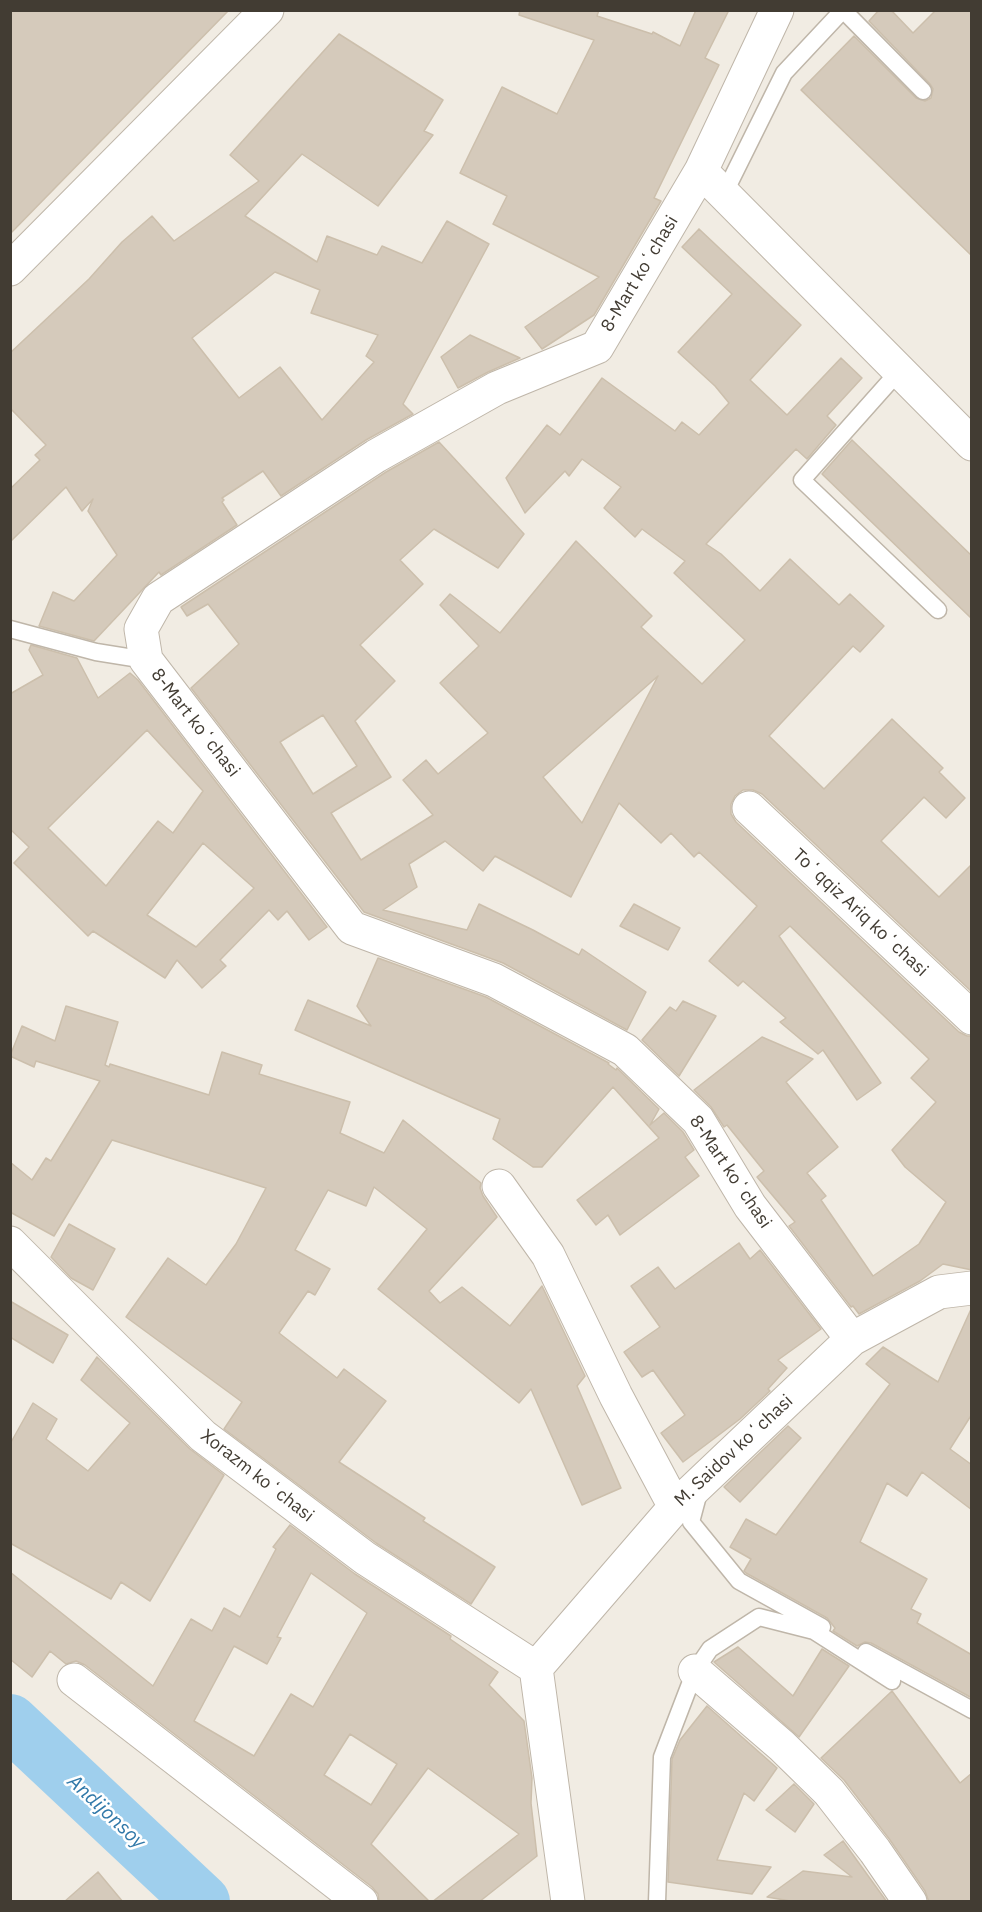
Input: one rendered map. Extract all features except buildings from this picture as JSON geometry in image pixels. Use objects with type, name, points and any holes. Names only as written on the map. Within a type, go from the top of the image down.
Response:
[{"type":"street","points":[[10,269],[267,10]]},
{"type":"street","name":"8-Mart koʻchasi","points":[[777,10],[712,182],[597,347],[498,388],[376,456],[158,599],[141,629],[146,660],[352,928],[494,980],[625,1050],[698,1120],[750,1206],[852,1339]]},
{"type":"street","points":[[712,182],[972,444]]},
{"type":"street","name":"Toʻqqiz Ariq koʻchasi","points":[[749,808],[972,1018]]},
{"type":"street","points":[[499,1186],[548,1255],[616,1396],[675,1507]]},
{"type":"street","name":"Xorazm koʻchasi","points":[[10,1243],[203,1436],[365,1558],[536,1668]]},
{"type":"street","name":"M. Saidov koʻchasi","points":[[536,1668],[675,1507],[852,1339],[939,1292],[972,1288]]},
{"type":"street","points":[[536,1668],[568,1902]]},
{"type":"street","points":[[694,1671],[782,1746],[829,1792],[875,1851],[910,1902]]},
{"type":"street","points":[[74,1680],[361,1902]]},
{"type":"lane","points":[[712,182],[784,73],[843,10],[923,91]]},
{"type":"lane","points":[[899,370],[802,480],[938,610]]},
{"type":"lane","points":[[10,629],[96,652],[146,660]]},
{"type":"lane","points":[[702,1483],[691,1522],[739,1581],[972,1710]]},
{"type":"lane","points":[[657,1902],[662,1757],[694,1671],[710,1650],[759,1617],[814,1631],[892,1681]]},
{"type":"waterway","name":"Andijonsoy","points":[[10,1722],[202,1902]]}]
